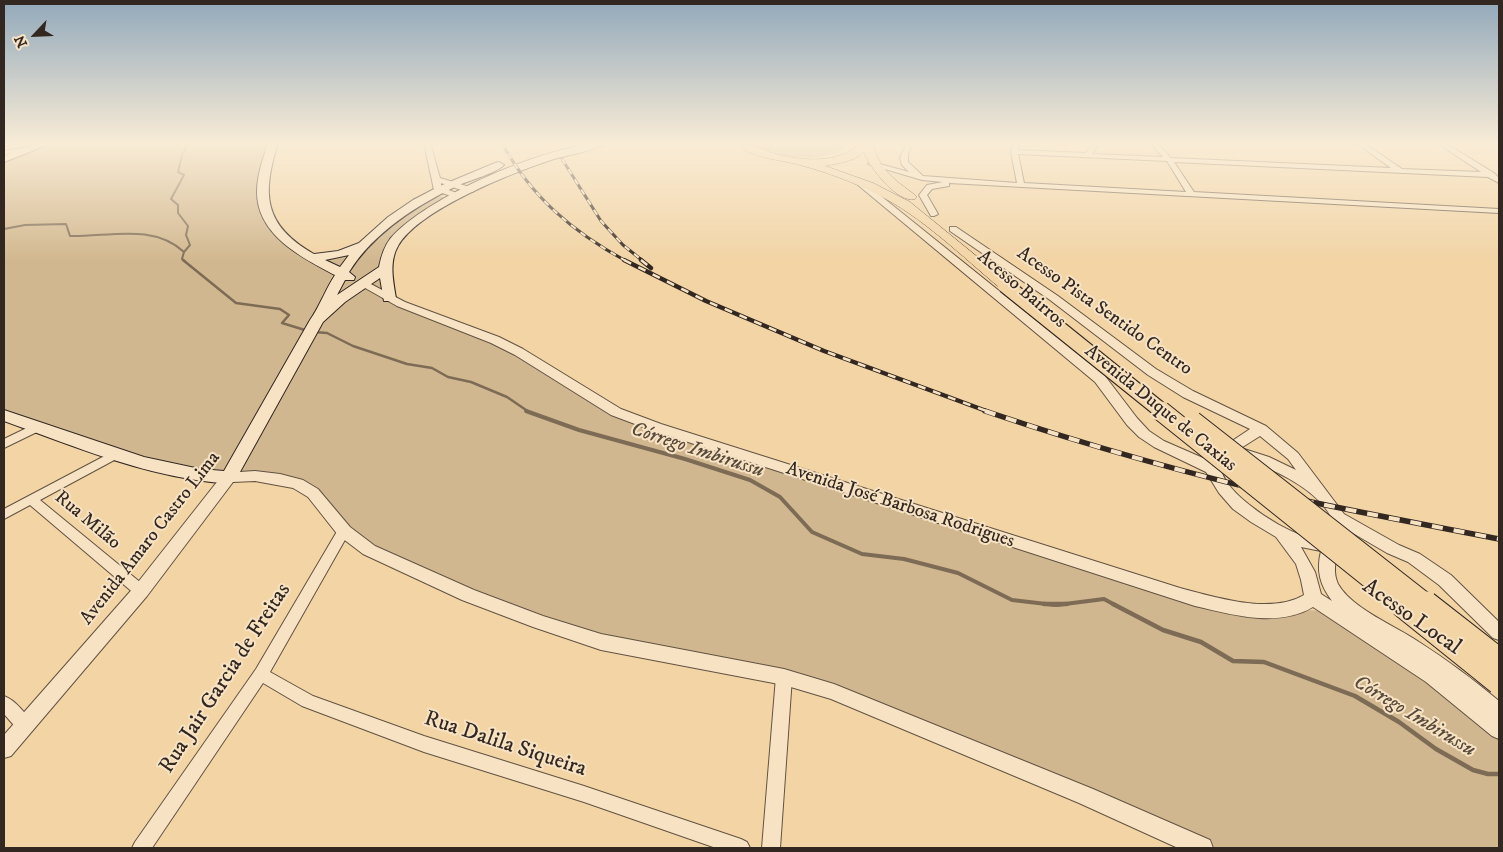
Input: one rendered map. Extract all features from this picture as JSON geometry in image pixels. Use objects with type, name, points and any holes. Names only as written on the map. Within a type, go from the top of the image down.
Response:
[{"type":"main road","name":"Avenida José Barbosa Rodrigues","points":[[262,183],[266,210],[274,226],[286,241],[309,258],[363,284]]},
{"type":"main road","name":"Avenida Amaro Castro Lima","points":[[320,317],[340,299],[385,269],[388,253],[395,241],[455,190],[467,183]]},
{"type":"main road","name":"Avenida Amaro Castro Lima","points":[[229,477],[320,317],[340,273],[364,246],[393,219],[438,185],[455,190],[470,190],[486,183]]},
{"type":"main road","name":"Avenida Duque de Caxias","points":[[863,183],[906,205],[1499,662]]},
{"type":"main road","name":"Avenida Duque de Caxias","points":[[892,183],[953,229],[1004,280],[1499,682]]},
{"type":"main road","points":[[309,258],[340,254],[364,246]]},
{"type":"main road","points":[[949,254],[1004,280]]},
{"type":"main road","points":[[385,269],[389,298]]},
{"type":"main road","points":[[4,415],[114,455],[173,470],[229,477]]},
{"type":"street","name":"Acesso Bairros","points":[[859,183],[878,196],[1100,379],[1112,392],[1136,427],[1146,436],[1210,468]]},
{"type":"street","points":[[934,214],[923,195],[925,191],[930,187],[957,183]]},
{"type":"street","points":[[977,183],[1499,211]]},
{"type":"street","points":[[1184,183],[1192,194]]},
{"type":"street","name":"Acesso Pista Sentido Centro","points":[[953,229],[1054,298],[1152,372],[1188,394],[1261,429],[1293,456],[1324,498]]},
{"type":"street","name":"Avenida José Barbosa Rodrigues","points":[[363,284],[389,298],[472,330],[519,352],[616,412],[704,443],[1194,599],[1241,609],[1279,610],[1295,608],[1313,598]]},
{"type":"street","points":[[4,444],[38,427]]},
{"type":"street","points":[[1229,449],[1261,429]]},
{"type":"street","points":[[1338,544],[1345,530],[1340,518],[1324,498],[1277,465],[1250,454],[1229,449],[1220,450],[1210,459],[1210,468],[1216,479],[1235,502],[1282,534],[1299,540],[1338,544],[1393,549]]},
{"type":"street","points":[[4,514],[114,455]]},
{"type":"street","points":[[229,477],[255,476],[280,479],[298,484],[313,493],[324,504],[344,532],[369,550],[468,595],[539,622],[601,642],[784,677],[834,692],[1086,796],[1202,848]]},
{"type":"street","name":"Avenida Amaro Castro Lima","points":[[4,749],[142,591],[229,477]]},
{"type":"street","name":"Rua Milão","points":[[31,500],[142,591]]},
{"type":"street","points":[[1340,518],[1393,549],[1414,558],[1445,580],[1499,633]]},
{"type":"street","name":"Rua Jair Garcia de Freitas","points":[[141,848],[260,674],[344,532]]},
{"type":"street","points":[[1282,534],[1305,564],[1312,582],[1313,598],[1408,658],[1456,694],[1499,730]]},
{"type":"street","name":"Acesso Local","points":[[1338,544],[1325,569],[1334,591],[1356,612],[1410,645],[1464,683],[1499,713]]},
{"type":"street","name":"Rua Dalila Siqueira","points":[[260,674],[308,701],[424,744],[584,794],[741,848]]},
{"type":"street","points":[[771,848],[784,677]]},
{"type":"street","points":[[4,703],[24,726]]},
{"type":"shaded area","points":[[4,183],[258,183],[267,221],[334,273],[322,296],[316,316],[225,475],[173,469],[39,426],[4,412]]},
{"type":"shaded area","points":[[435,195],[447,198],[404,225],[384,248],[379,266],[395,299],[478,331],[623,413],[1223,605],[1322,611],[1486,722],[1499,734],[1499,848],[1208,848],[1172,831],[844,695],[610,644],[377,552],[305,485],[239,475],[312,340],[342,272],[313,257],[369,243],[394,221]]},
{"type":"waterway","name":"Córrego Imbirussu","points":[[180,183],[171,199],[178,205],[178,213],[188,226],[186,235],[190,245],[184,252]]},
{"type":"waterway","points":[[4,229],[25,225],[66,224],[70,236],[144,234],[172,243],[184,252]]},
{"type":"waterway","name":"Córrego Imbirussu","points":[[184,252],[182,259],[185,261]]},
{"type":"waterway","name":"Córrego Imbirussu","points":[[183,260],[236,303],[280,309],[289,315],[282,323],[308,331]]},
{"type":"waterway","name":"Córrego Imbirussu","points":[[314,332],[327,333],[353,346],[407,364],[432,368],[448,377],[471,382],[507,397],[529,412]]},
{"type":"waterway","name":"Córrego Imbirussu","points":[[526,411],[579,430],[685,459],[750,480],[780,497],[812,532],[862,554],[904,559],[958,573],[1012,600],[1046,604]]},
{"type":"waterway","name":"Córrego Imbirussu","points":[[1065,604],[1104,599],[1115,605]]},
{"type":"waterway","name":"Córrego Imbirussu","points":[[1046,604],[1065,604]]},
{"type":"waterway","name":"Córrego Imbirussu","points":[[1046,604],[1055,605]]},
{"type":"waterway","name":"Córrego Imbirussu","points":[[1057,605],[1065,604]]},
{"type":"waterway","name":"Córrego Imbirussu","points":[[1113,604],[1163,630],[1201,642],[1233,661],[1264,662],[1355,696],[1399,722],[1436,749],[1473,770],[1488,774],[1499,774]]},
{"type":"railway","points":[[528,183],[571,225],[588,238],[626,261]]},
{"type":"railway","points":[[577,183],[601,221],[623,245],[643,261]]},
{"type":"railway","points":[[641,260],[651,268]]},
{"type":"railway","points":[[626,261],[706,301],[824,351],[989,412]]},
{"type":"railway","points":[[985,411],[1182,471],[1262,491],[1499,539]]}]
